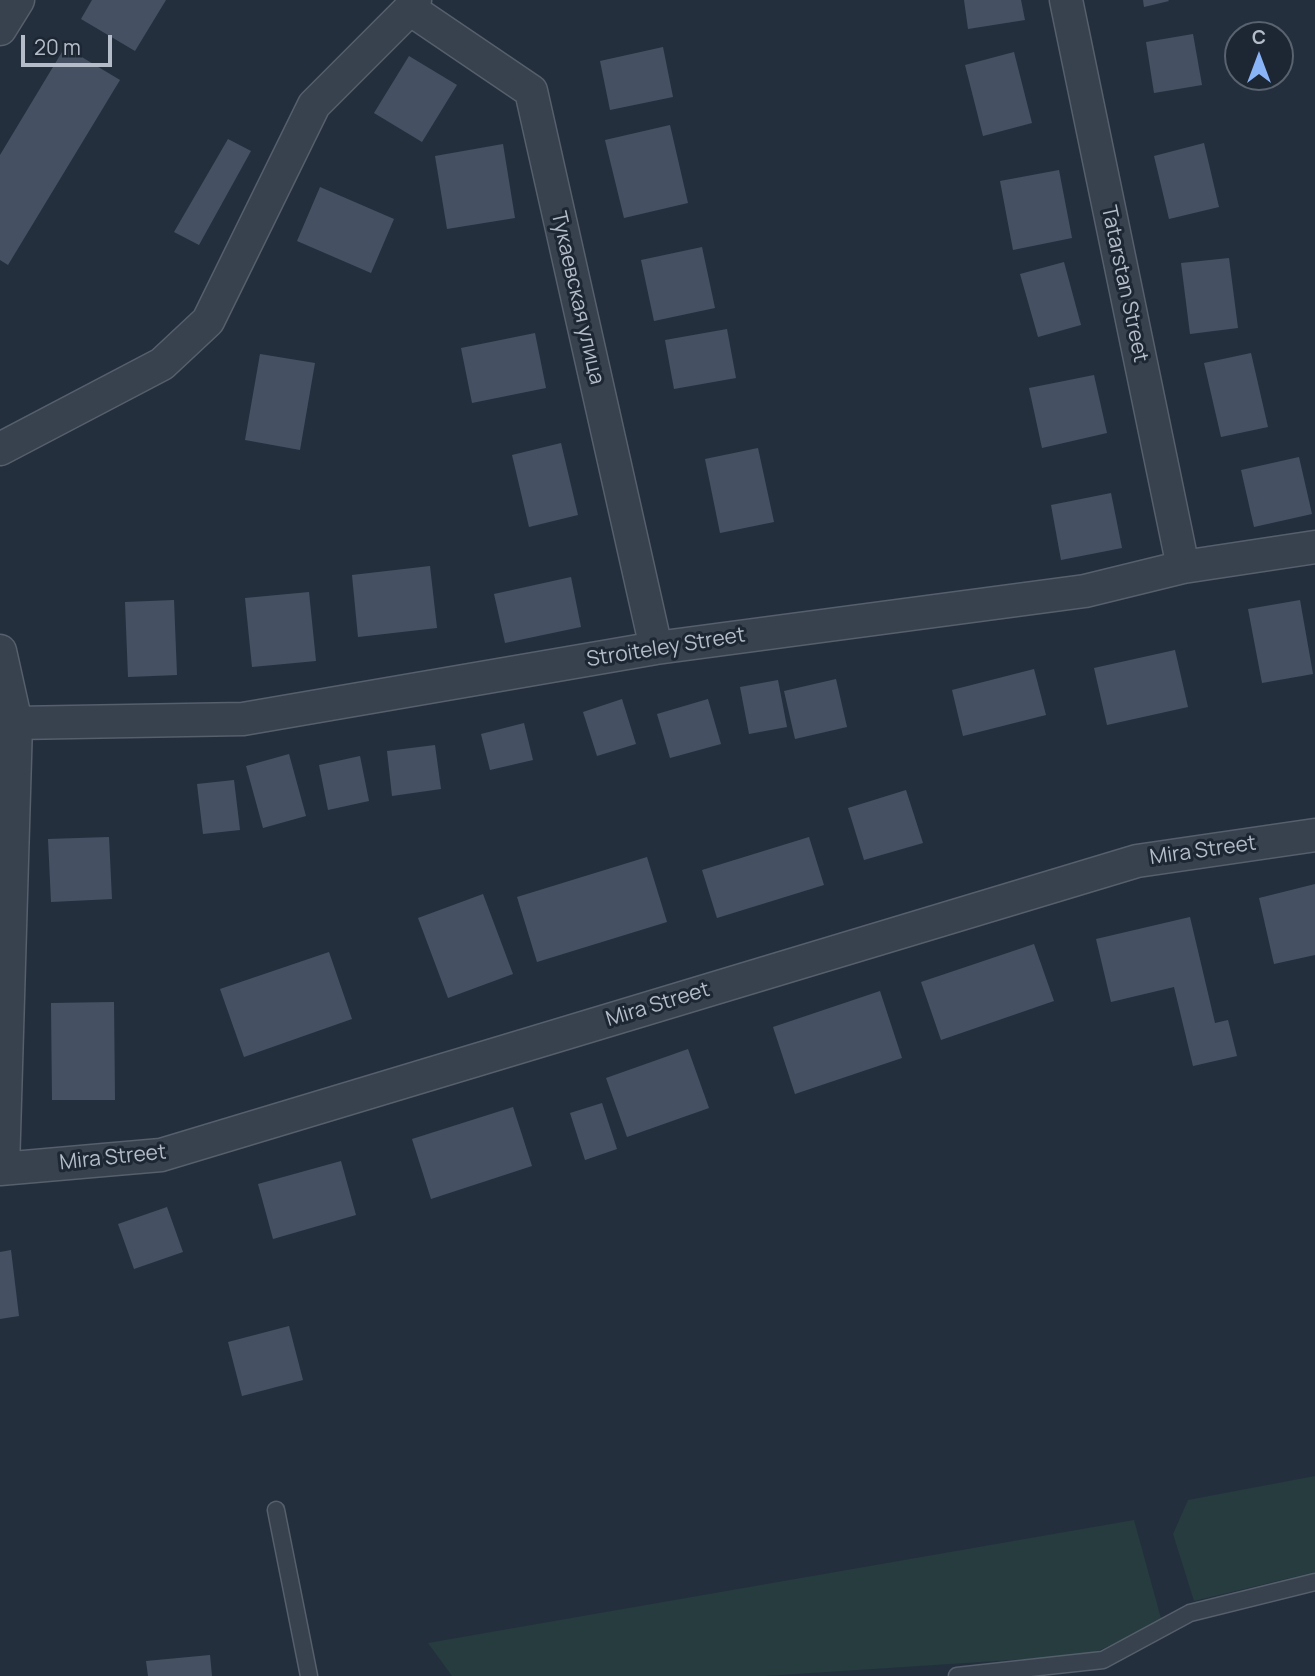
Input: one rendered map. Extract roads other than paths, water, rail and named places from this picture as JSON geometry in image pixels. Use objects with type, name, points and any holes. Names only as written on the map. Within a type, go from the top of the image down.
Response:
[{"type":"street","points":[[0,29],[18,0]]},
{"type":"street","name":"Tatarstan Street","points":[[1066,0],[1183,567]]},
{"type":"street","points":[[0,449],[162,364],[208,321],[314,104],[412,4]]},
{"type":"street","name":"Тукаевская улица","points":[[412,4],[530,91],[656,648]]},
{"type":"street","name":"Stroiteley Street","points":[[16,723],[243,719],[656,648],[1085,591],[1183,567],[1315,547]]},
{"type":"street","points":[[0,650],[16,723],[2,1169]]},
{"type":"street","name":"Mira Street","points":[[2,1169],[161,1155],[1137,861],[1315,835]]},
{"type":"lane","points":[[276,1510],[309,1676]]},
{"type":"lane","points":[[957,1676],[1103,1660],[1190,1613],[1315,1582]]}]
